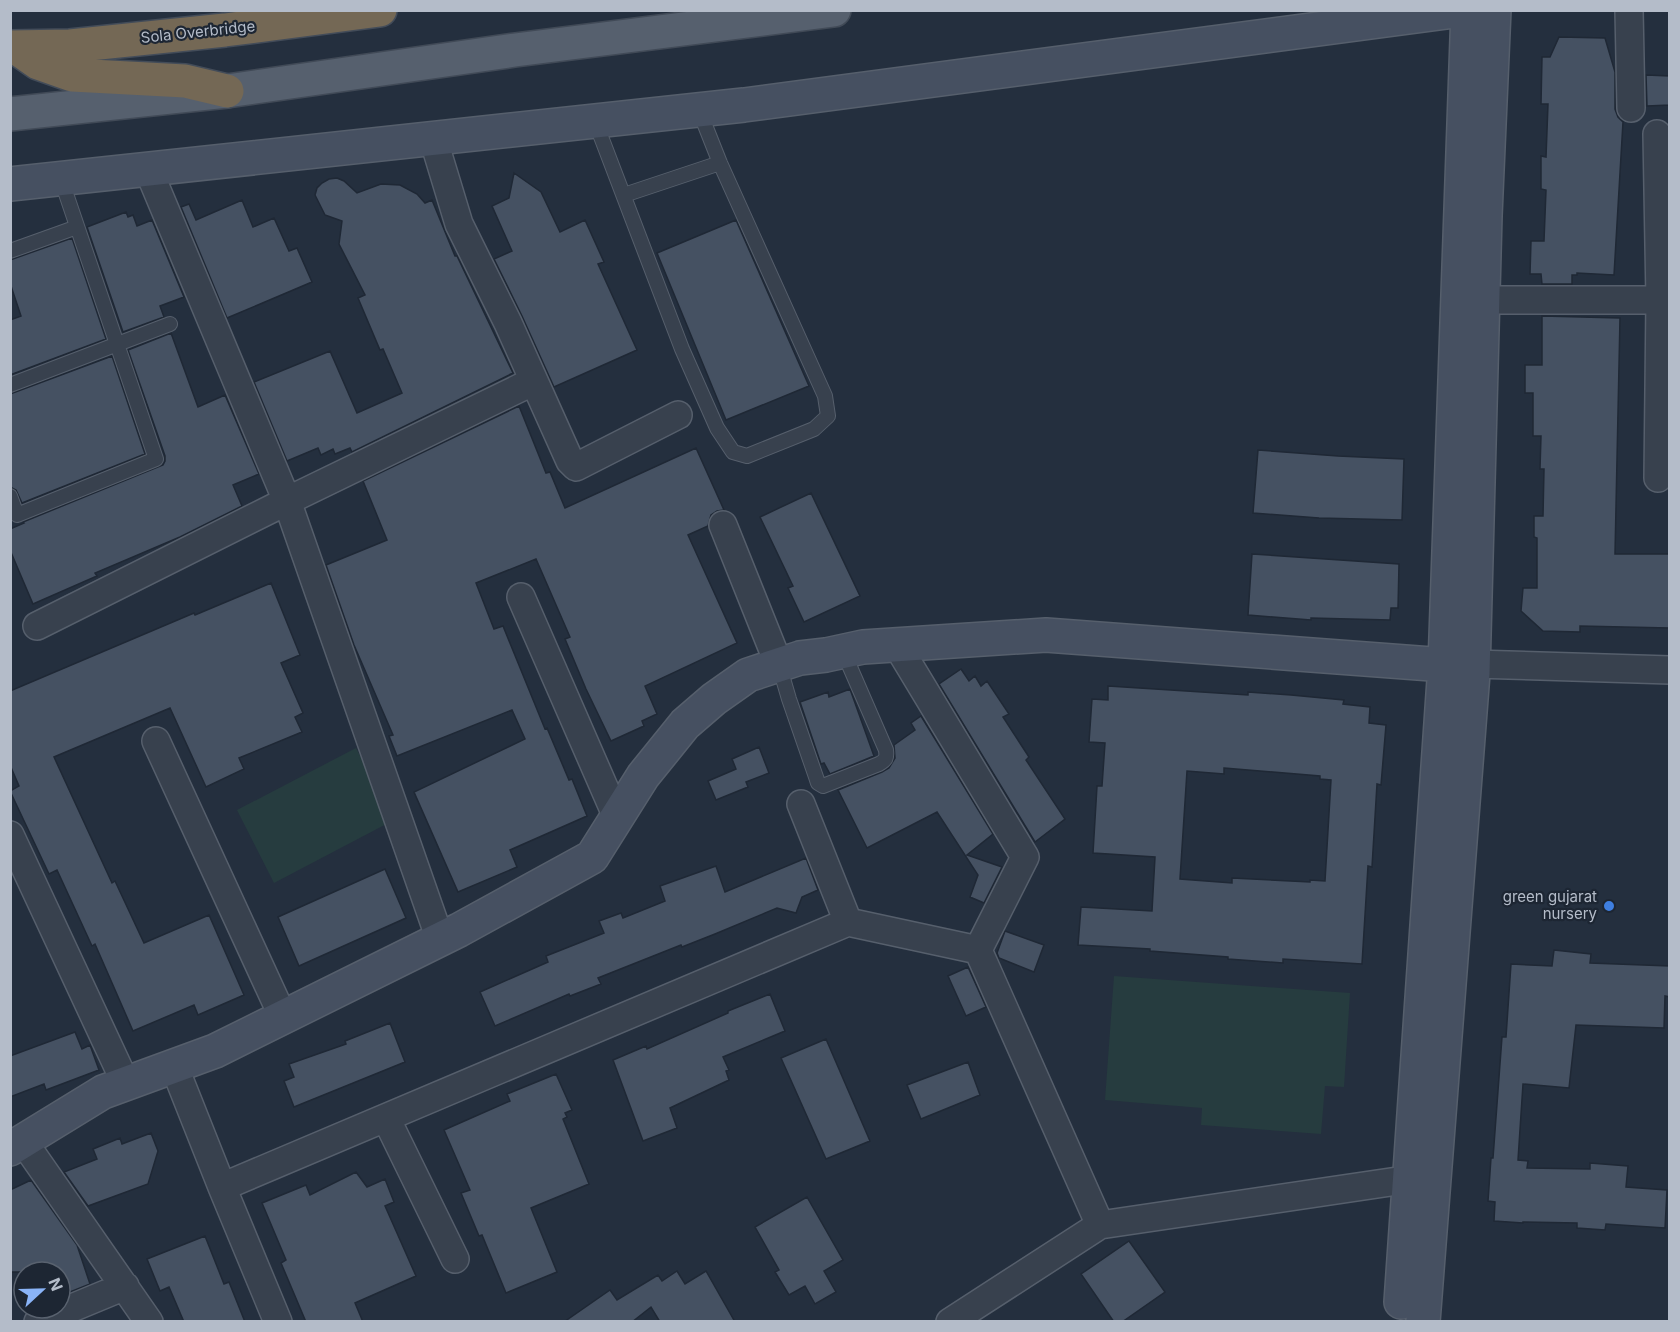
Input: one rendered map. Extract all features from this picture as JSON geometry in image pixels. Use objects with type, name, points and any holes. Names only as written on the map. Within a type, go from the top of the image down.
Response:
[{"type":"highway","name":"Sola Overbridge","points":[[13,47],[70,45],[245,28],[380,10]]},
{"type":"highway","points":[[13,47],[38,63],[72,75],[185,81],[227,91]]},
{"type":"main road","points":[[10,114],[227,91],[515,50],[834,10]]},
{"type":"street","points":[[10,184],[699,110],[1462,10]]},
{"type":"street","points":[[1400,1322],[1411,1179],[1459,665],[1468,10]]},
{"type":"street","points":[[1423,1322],[1459,665],[1483,300],[1494,10]]},
{"type":"street","points":[[1629,10],[1631,108]]},
{"type":"street","points":[[1657,134],[1665,300],[1658,478]]},
{"type":"street","points":[[433,138],[459,224],[508,323],[570,461],[576,467],[678,415]]},
{"type":"street","points":[[148,169],[287,501],[440,939]]},
{"type":"street","points":[[1483,300],[1665,300]]},
{"type":"street","points":[[37,626],[534,381]]},
{"type":"street","points":[[723,525],[779,665]]},
{"type":"street","points":[[521,597],[617,817]]},
{"type":"street","points":[[149,1322],[17,1145],[103,1092],[215,1051],[440,939],[592,857],[643,776],[685,724],[714,699],[748,675],[800,658],[863,647],[1046,635],[1459,665],[1670,670]]},
{"type":"street","points":[[897,645],[1025,857],[978,951]]},
{"type":"street","points":[[156,741],[283,1017]]},
{"type":"street","points":[[801,804],[848,922]]},
{"type":"street","points":[[10,835],[126,1084]]},
{"type":"street","points":[[222,1187],[848,922],[978,951]]},
{"type":"street","points":[[978,951],[1100,1225]]},
{"type":"street","points":[[174,1066],[278,1322]]},
{"type":"street","points":[[386,1118],[455,1259]]},
{"type":"street","points":[[950,1322],[1100,1225],[1411,1179]]},
{"type":"street","points":[[38,1322],[124,1286]]},
{"type":"lane","points":[[595,121],[682,349],[717,428],[733,452],[747,456],[814,429],[828,416],[825,396],[720,164],[699,110]]},
{"type":"lane","points":[[624,195],[720,164]]},
{"type":"lane","points":[[10,496],[17,515],[156,459],[61,179]]},
{"type":"lane","points":[[10,251],[77,227]]},
{"type":"lane","points":[[10,385],[170,324]]},
{"type":"lane","points":[[779,665],[818,783],[823,786],[885,761],[887,756],[843,651]]},
{"type":"green space","points":[[356,748],[394,820],[274,883],[237,810]]},
{"type":"green space","points":[[1114,976],[1350,993],[1344,1087],[1325,1086],[1321,1134],[1201,1125],[1202,1108],[1105,1100]]},
{"type":"building","points":[[1559,37],[1605,38],[1615,72],[1615,109],[1623,122],[1614,275],[1577,273],[1577,275],[1572,275],[1572,284],[1542,284],[1541,274],[1530,274],[1531,241],[1544,241],[1546,190],[1541,189],[1541,156],[1546,157],[1548,104],[1541,104],[1542,57],[1550,57]]},
{"type":"building","points":[[1646,75],[1670,76],[1670,105],[1647,106]]},
{"type":"building","points":[[514,173],[541,192],[560,232],[585,220],[604,262],[598,264],[637,350],[554,387],[494,259],[512,251],[492,206],[509,198]]},
{"type":"building","points":[[337,178],[357,193],[381,184],[400,185],[417,194],[425,203],[432,200],[455,256],[513,373],[352,452],[350,448],[335,454],[333,449],[321,455],[318,448],[287,461],[254,382],[330,351],[357,413],[402,393],[383,349],[380,350],[358,298],[365,295],[339,244],[342,221],[325,215],[315,195],[322,183]]},
{"type":"building","points":[[242,200],[253,227],[274,218],[289,251],[297,248],[312,282],[227,318],[181,207],[189,204],[196,220]]},
{"type":"building","points":[[126,212],[128,217],[133,215],[137,226],[152,220],[184,297],[160,306],[164,317],[123,332],[87,227]]},
{"type":"building","points":[[736,220],[809,386],[726,420],[657,253]]},
{"type":"building","points":[[72,238],[106,339],[10,375],[10,320],[21,316],[10,283],[10,260]]},
{"type":"building","points":[[1542,316],[1620,318],[1615,554],[1670,554],[1670,628],[1580,626],[1580,632],[1543,631],[1521,611],[1523,588],[1537,588],[1537,538],[1534,537],[1534,516],[1543,516],[1544,469],[1540,469],[1541,436],[1533,436],[1533,393],[1525,393],[1525,365],[1542,365]]},
{"type":"building","points":[[171,333],[198,407],[225,395],[259,474],[233,485],[242,506],[180,537],[95,573],[97,576],[33,604],[10,550],[10,529],[163,465],[165,456],[128,350]]},
{"type":"building","points":[[112,356],[145,454],[22,503],[16,490],[10,487],[10,394]]},
{"type":"building","points":[[519,406],[546,473],[550,472],[565,508],[696,448],[724,510],[711,515],[708,526],[688,535],[737,643],[645,686],[657,714],[642,721],[644,726],[611,741],[565,639],[570,637],[536,559],[476,583],[494,629],[503,626],[545,729],[547,728],[569,780],[572,779],[587,816],[510,850],[517,867],[458,892],[414,792],[525,739],[512,710],[397,756],[389,736],[393,735],[354,645],[326,565],[387,540],[363,481]]},
{"type":"building","points":[[1258,450],[1404,459],[1402,520],[1319,518],[1253,513]]},
{"type":"building","points":[[811,493],[860,596],[804,622],[788,588],[793,586],[760,517]]},
{"type":"building","points":[[1252,554],[1399,564],[1398,608],[1391,608],[1390,620],[1311,618],[1311,620],[1248,615]]},
{"type":"building","points":[[271,583],[300,655],[281,663],[303,713],[295,717],[302,732],[239,758],[244,769],[206,787],[170,708],[54,757],[112,883],[115,881],[144,943],[209,915],[244,995],[198,1015],[194,1005],[133,1031],[95,944],[92,946],[57,870],[49,874],[10,791],[19,786],[10,765],[10,691]]},
{"type":"building","points":[[961,669],[969,681],[975,676],[981,686],[987,681],[1009,714],[1003,717],[1029,757],[1026,760],[1065,819],[1035,842],[939,684]]},
{"type":"building","points":[[1108,686],[1248,695],[1248,692],[1291,695],[1344,700],[1343,704],[1370,707],[1369,723],[1386,725],[1381,785],[1377,784],[1372,867],[1368,866],[1362,964],[1283,959],[1283,963],[1150,951],[1150,949],[1078,945],[1081,907],[1152,911],[1155,857],[1093,853],[1097,786],[1102,786],[1105,743],[1089,742],[1092,699],[1108,700]],"holes":[[[1224,768],[1320,776],[1320,779],[1331,780],[1325,881],[1232,878],[1232,883],[1180,879],[1187,771],[1224,774]]]},
{"type":"building","points":[[850,689],[874,756],[830,774],[824,763],[821,764],[800,702],[828,692],[829,697]]},
{"type":"building","points":[[921,716],[993,834],[967,855],[1002,867],[984,903],[970,897],[978,875],[937,812],[867,848],[838,790],[889,768],[895,758],[894,745],[915,730],[911,723]]},
{"type":"building","points":[[759,747],[769,773],[746,782],[748,787],[716,800],[708,781],[736,769],[732,759]]},
{"type":"building","points":[[806,858],[818,890],[802,897],[796,913],[777,908],[598,978],[601,984],[570,996],[569,994],[495,1026],[480,992],[548,962],[546,956],[604,933],[599,921],[621,913],[623,918],[665,901],[660,886],[716,866],[725,892]]},
{"type":"building","points":[[385,869],[406,918],[299,966],[278,917]]},
{"type":"building","points":[[1005,931],[1044,945],[1034,972],[999,958],[997,953]]},
{"type":"building","points":[[1554,950],[1591,954],[1590,963],[1670,966],[1670,997],[1665,996],[1664,1028],[1576,1025],[1569,1088],[1523,1084],[1518,1160],[1528,1161],[1527,1168],[1590,1169],[1590,1163],[1628,1166],[1626,1187],[1667,1190],[1665,1228],[1606,1224],[1605,1230],[1577,1228],[1577,1223],[1494,1221],[1495,1202],[1488,1201],[1502,1037],[1506,1037],[1511,964],[1552,966]]},
{"type":"building","points":[[968,967],[986,1007],[966,1016],[948,976]]},
{"type":"building","points":[[770,994],[785,1031],[723,1057],[729,1070],[726,1071],[729,1080],[670,1108],[677,1128],[643,1141],[613,1060],[646,1046],[647,1049]]},
{"type":"building","points":[[390,1023],[405,1062],[294,1107],[284,1081],[294,1077],[289,1064],[346,1044],[345,1041]]},
{"type":"building","points":[[75,1032],[82,1049],[90,1045],[99,1070],[46,1090],[44,1084],[10,1097],[10,1056]]},
{"type":"building","points":[[826,1039],[870,1141],[826,1159],[781,1058]]},
{"type":"building","points":[[968,1062],[980,1095],[921,1119],[907,1085]]},
{"type":"building","points":[[556,1074],[572,1110],[565,1113],[567,1117],[563,1119],[589,1184],[531,1208],[557,1272],[506,1293],[482,1235],[479,1236],[461,1193],[470,1190],[444,1130],[510,1101],[507,1094]]},
{"type":"building","points":[[151,1133],[158,1151],[148,1184],[88,1206],[64,1172],[97,1159],[93,1149],[120,1138],[122,1144]]},
{"type":"building","points":[[356,1172],[367,1187],[385,1179],[394,1202],[385,1206],[416,1276],[355,1303],[363,1322],[306,1322],[281,1263],[286,1260],[262,1203],[306,1185],[310,1195]]},
{"type":"building","points":[[31,1180],[77,1245],[90,1284],[72,1291],[72,1260],[12,1260],[12,1272],[10,1272],[10,1190]]},
{"type":"building","points":[[807,1197],[843,1260],[824,1271],[836,1292],[815,1304],[805,1286],[789,1295],[775,1272],[779,1270],[755,1227]]},
{"type":"building","points":[[205,1236],[224,1284],[229,1282],[245,1322],[184,1322],[169,1287],[160,1291],[147,1259]]},
{"type":"building","points":[[1129,1241],[1165,1292],[1122,1322],[1114,1322],[1081,1274]]},
{"type":"building","points":[[677,1271],[685,1284],[706,1271],[735,1322],[660,1322],[651,1307],[632,1322],[564,1322],[610,1290],[617,1300],[658,1275],[662,1281]]},
{"type":"place","name":"green gujarat nursery","points":[[1609,906]]}]
